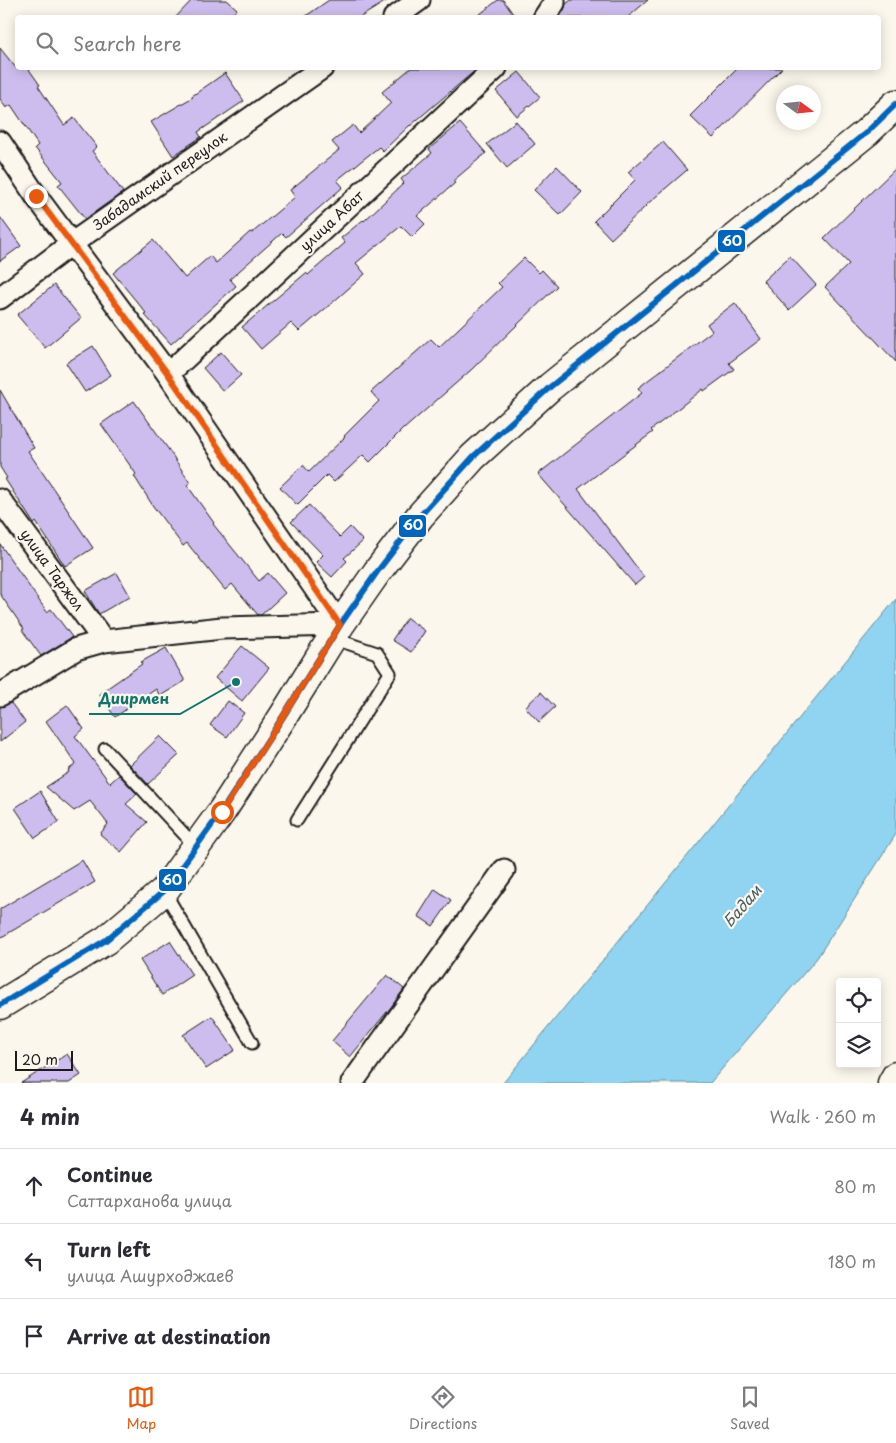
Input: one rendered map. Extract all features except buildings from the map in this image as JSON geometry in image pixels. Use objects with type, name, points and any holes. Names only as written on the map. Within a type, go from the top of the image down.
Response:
[{"type":"street","points":[[398,15],[419,0]]},
{"type":"street","points":[[546,15],[554,0]]},
{"type":"street","name":"Забадамский переулок","points":[[0,298],[71,244],[319,70]]},
{"type":"street","name":"улица Абат","points":[[168,374],[494,70]]},
{"type":"street","points":[[0,1005],[106,940],[164,892],[222,812],[336,631],[377,572],[420,516],[474,457],[550,387],[867,132],[896,104]]},
{"type":"street","points":[[0,142],[36,196],[168,374],[336,631]]},
{"type":"street","name":"улица Таржол","points":[[0,500],[104,641]]},
{"type":"street","points":[[0,695],[76,649],[104,641],[222,628],[336,631]]},
{"type":"street","points":[[352,1083],[504,870]]},
{"type":"street","points":[[892,1083],[896,1076]]},
{"type":"lane","points":[[297,820],[390,673],[377,653],[336,631]]},
{"type":"lane","points":[[105,749],[196,847]]},
{"type":"lane","points":[[164,892],[252,1043]]},
{"type":"water","name":"Бадам","points":[[896,599],[896,834],[817,958],[710,1083],[503,1083]]},
{"type":"transit line","name":"60","points":[[0,1005],[106,940],[164,891],[222,811],[340,625],[377,572],[420,516],[473,457],[550,387],[867,132],[896,104]]},
{"type":"place","name":"Диирмен","points":[[236,682]]},
{"type":"route","points":[[36,196],[168,374],[340,625],[222,812]]}]
